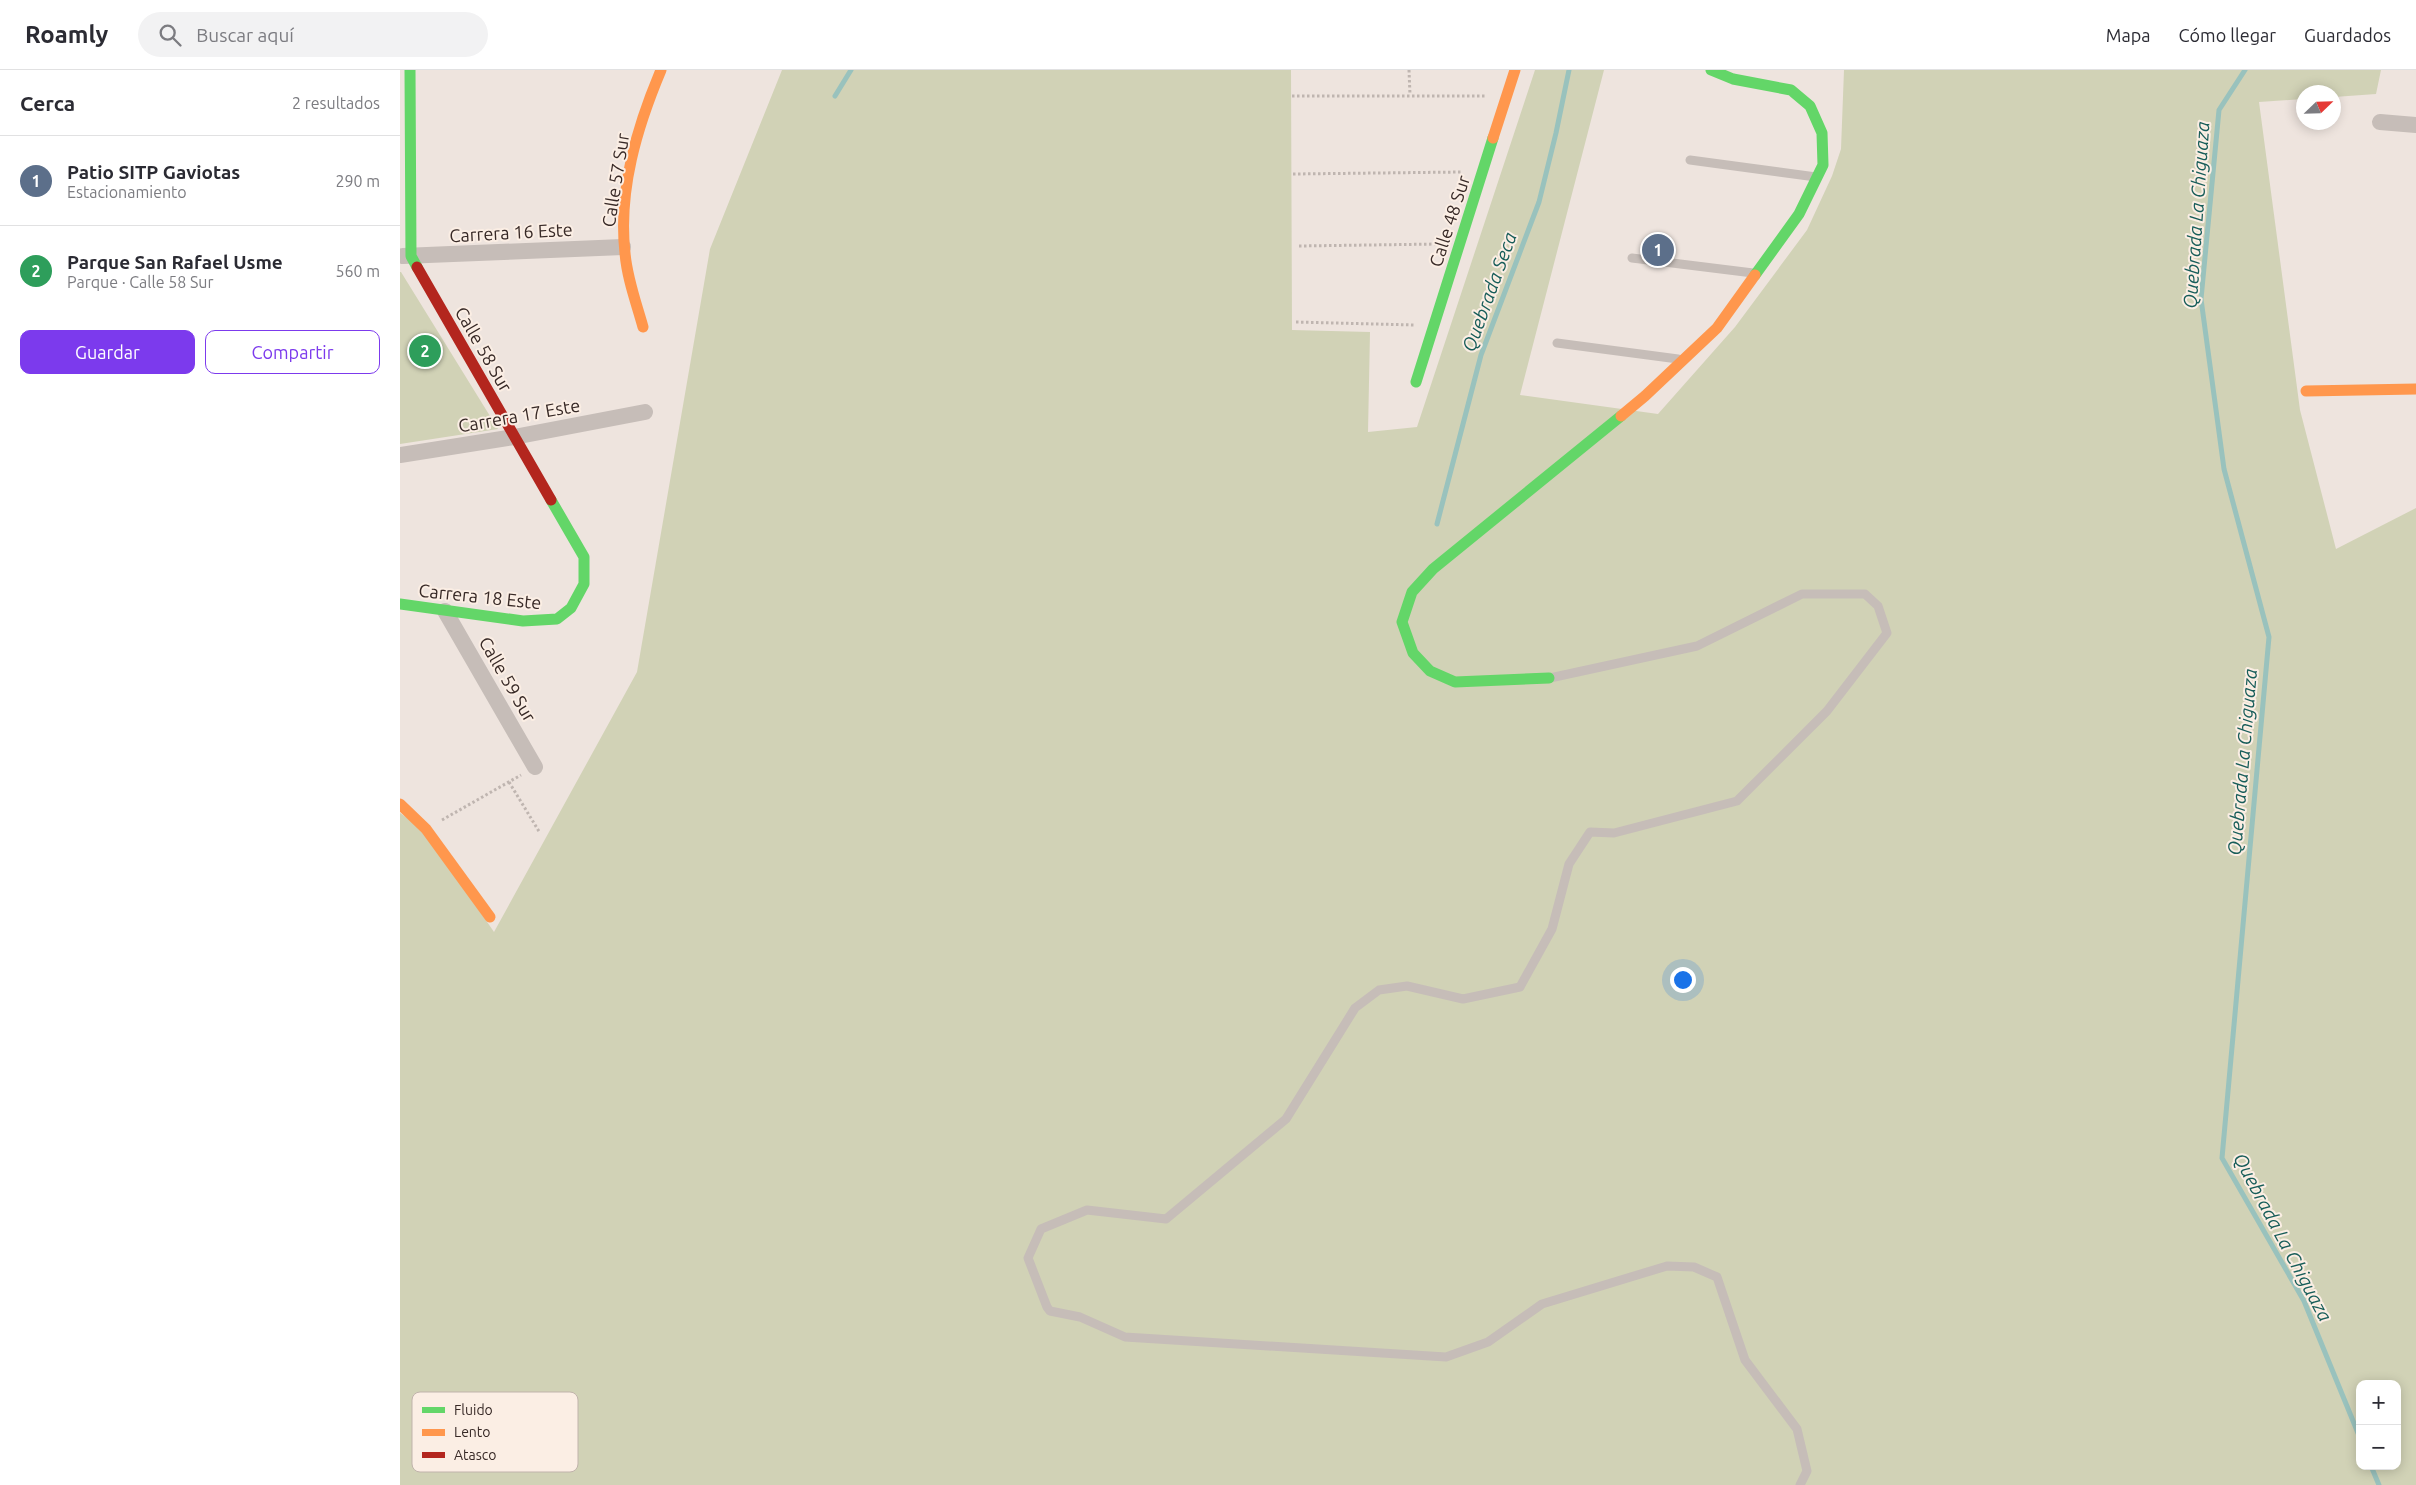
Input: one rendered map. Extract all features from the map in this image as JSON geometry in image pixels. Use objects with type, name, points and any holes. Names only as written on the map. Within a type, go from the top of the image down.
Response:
[{"type":"street","name":"Calle 58 Sur","points":[[410,70],[405,256],[581,548],[586,575],[582,593],[571,608],[557,619]]},
{"type":"street","name":"Calle 57 Sur","points":[[643,327],[624,246],[624,211],[647,101],[661,70]]},
{"type":"street","name":"Calle 48 Sur","points":[[1416,382],[1515,70]]},
{"type":"street","points":[[1549,678],[1455,682],[1430,671],[1413,652],[1402,622],[1412,592],[1433,569],[1645,396],[1722,322],[1799,214],[1823,165],[1824,147],[1822,133],[1810,106],[1791,90],[1733,78],[1711,70]]},
{"type":"street","points":[[2380,122],[2416,125]]},
{"type":"street","name":"Carrera 16 Este","points":[[405,256],[624,246]]},
{"type":"street","points":[[2306,392],[2416,389]]},
{"type":"street","name":"Carrera 17 Este","points":[[400,456],[645,412]]},
{"type":"street","name":"Carrera 18 Este","points":[[400,604],[523,621],[557,619]]},
{"type":"street","name":"Calle 59 Sur","points":[[445,611],[535,767]]},
{"type":"street","points":[[400,804],[426,828],[490,917]]},
{"type":"lane","points":[[1690,160],[1817,177]]},
{"type":"lane","points":[[1632,258],[1757,274]]},
{"type":"lane","points":[[1557,343],[1684,360]]},
{"type":"lane","points":[[1549,678],[1697,646],[1802,594],[1865,594],[1878,606],[1886,633],[1827,711],[1737,802],[1614,833],[1590,832],[1569,864],[1552,928],[1520,987],[1462,999],[1406,986],[1379,990],[1355,1008],[1286,1118],[1166,1219],[1087,1210],[1041,1229],[1028,1258],[1046,1307],[1050,1311],[1080,1317],[1125,1337],[1446,1357],[1488,1342],[1542,1304],[1667,1266],[1694,1267],[1718,1277],[1745,1360],[1797,1429],[1806,1471],[1800,1485]]},
{"type":"path","points":[[1409,70],[1410,95]]},
{"type":"path","points":[[1292,96],[1507,96]]},
{"type":"path","points":[[1293,174],[1483,172]]},
{"type":"path","points":[[1299,246],[1419,243],[1460,245]]},
{"type":"path","points":[[1296,322],[1434,325]]},
{"type":"path","points":[[426,828],[535,767]]},
{"type":"path","points":[[509,782],[540,833]]},
{"type":"green space","points":[[782,70],[1291,70],[1292,330],[1370,332],[1368,432],[1417,427],[1535,70],[1604,70],[1520,395],[1658,414],[1735,327],[1807,230],[1832,176],[1841,149],[1844,70],[2381,70],[2376,94],[2341,96],[2341,85],[2296,85],[2296,99],[2259,102],[2300,410],[2336,549],[2416,508],[2416,1485],[400,1485],[400,813],[424,830],[494,932],[637,672],[710,249]]},
{"type":"green space","points":[[401,272],[498,429],[400,444]]},
{"type":"waterway","points":[[835,96],[851,70]]},
{"type":"waterway","name":"Quebrada Seca","points":[[1437,524],[1481,355],[1539,202],[1569,70]]},
{"type":"waterway","name":"Quebrada La Chiguaza","points":[[2245,70],[2219,110],[2201,299],[2224,469],[2269,637],[2222,1158],[2304,1301],[2356,1428]]},
{"type":"waterway","name":"Quebrada La Chiguaza","points":[[2373,1470],[2379,1485]]},
{"type":"traffic: fast","points":[[410,70],[411,256],[417,267]]},
{"type":"traffic: fast","points":[[1711,70],[1733,79],[1791,90],[1810,106],[1822,133],[1823,165],[1799,214],[1755,275]]},
{"type":"traffic: fast","points":[[1416,382],[1493,138]]},
{"type":"traffic: fast","points":[[1549,678],[1455,682],[1430,671],[1413,653],[1402,622],[1412,592],[1433,569],[1621,416]]},
{"type":"traffic: fast","points":[[400,604],[523,621],[557,619],[571,608],[584,584],[584,557],[551,500]]},
{"type":"traffic: slow","points":[[643,327],[626,262],[624,206],[631,159],[637,136],[661,70]]},
{"type":"traffic: slow","points":[[1493,138],[1515,70]]},
{"type":"traffic: slow","points":[[1621,416],[1717,328],[1755,275]]},
{"type":"traffic: slow","points":[[2306,391],[2416,389]]},
{"type":"traffic: slow","points":[[400,804],[426,829],[490,917]]},
{"type":"traffic: jam","points":[[417,267],[551,500]]},
{"type":"place","name":"Patio SITP Gaviotas","points":[[1658,250]]},
{"type":"place","name":"Parque San Rafael Usme","points":[[425,351]]}]
